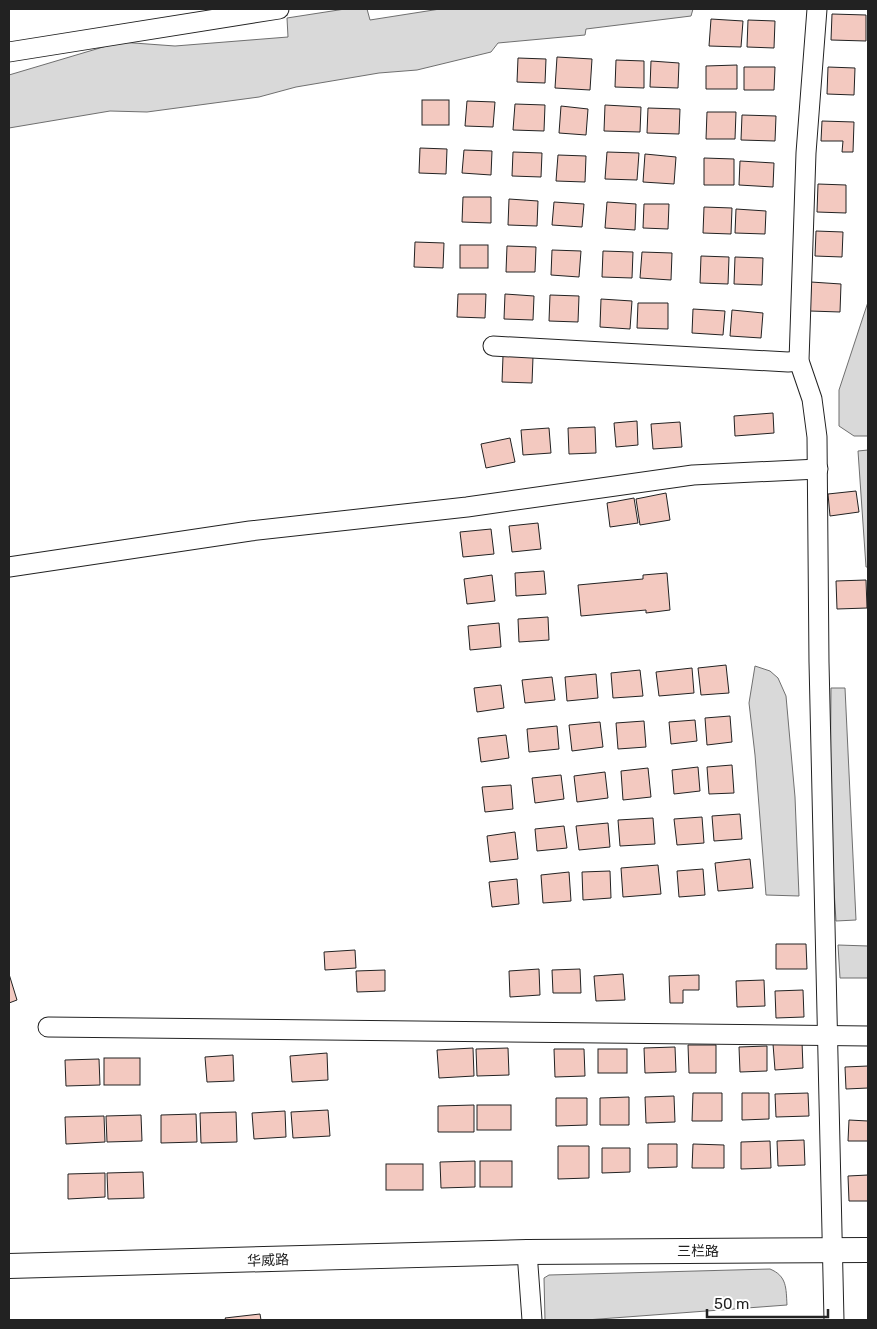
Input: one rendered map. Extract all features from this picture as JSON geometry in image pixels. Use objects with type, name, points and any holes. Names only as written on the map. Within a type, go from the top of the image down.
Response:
[{"type":"main road","name":"三栏路","points":[[527,1252],[868,1250]]},
{"type":"main road","name":"华威路","points":[[9,1266],[527,1252]]},
{"type":"street","points":[[9,52],[279,9]]},
{"type":"street","points":[[817,9],[806,153],[798,361],[812,399],[817,437],[819,662],[834,1320]]},
{"type":"street","points":[[493,346],[798,361]]},
{"type":"street","points":[[9,567],[250,531],[466,507],[693,475],[818,469]]},
{"type":"street","points":[[48,1028],[868,1036]]},
{"type":"street","points":[[527,1252],[532,1320]]},
{"type":"shaded area","points":[[345,9],[367,9],[370,20],[440,9],[693,9],[691,16],[586,29],[585,35],[498,43],[491,52],[417,70],[379,73],[296,87],[259,97],[147,112],[110,111],[9,128],[9,75],[120,42],[175,46],[288,37],[287,18]]},
{"type":"shaded area","points":[[868,302],[868,436],[854,436],[839,426],[839,390]]},
{"type":"shaded area","points":[[868,450],[868,567],[866,567],[858,451]]},
{"type":"shaded area","points":[[755,666],[770,671],[778,678],[786,696],[795,797],[799,896],[766,895],[749,703]]},
{"type":"shaded area","points":[[831,688],[845,688],[856,920],[836,921],[830,826]]},
{"type":"shaded area","points":[[838,945],[868,946],[868,978],[840,978]]},
{"type":"shaded area","points":[[770,1269],[783,1279],[786,1288],[787,1305],[586,1320],[545,1320],[544,1278],[549,1275]]},
{"type":"building","points":[[832,14],[866,15],[866,41],[831,40]]},
{"type":"building","points":[[711,19],[743,21],[741,47],[709,46]]},
{"type":"building","points":[[748,20],[775,21],[774,48],[747,47]]},
{"type":"building","points":[[557,57],[592,59],[590,90],[555,88]]},
{"type":"building","points":[[518,58],[546,59],[545,83],[517,82]]},
{"type":"building","points":[[616,60],[644,61],[644,88],[615,87]]},
{"type":"building","points":[[651,61],[679,63],[678,88],[650,87]]},
{"type":"building","points":[[737,65],[737,89],[706,89],[706,66]]},
{"type":"building","points":[[744,67],[775,67],[774,90],[744,90]]},
{"type":"building","points":[[828,67],[855,68],[854,95],[827,94]]},
{"type":"building","points":[[422,100],[449,100],[449,125],[422,125]]},
{"type":"building","points":[[467,101],[495,102],[493,127],[465,126]]},
{"type":"building","points":[[515,104],[545,105],[544,131],[513,130]]},
{"type":"building","points":[[605,105],[641,107],[640,132],[604,131]]},
{"type":"building","points":[[561,106],[588,109],[586,135],[559,133]]},
{"type":"building","points":[[648,108],[680,109],[679,134],[647,133]]},
{"type":"building","points":[[707,112],[736,112],[735,139],[706,139]]},
{"type":"building","points":[[742,115],[776,116],[775,141],[741,140]]},
{"type":"building","points":[[822,121],[854,122],[853,152],[842,152],[843,141],[821,141]]},
{"type":"building","points":[[420,148],[447,149],[446,174],[419,173]]},
{"type":"building","points":[[464,150],[492,151],[491,175],[462,173]]},
{"type":"building","points":[[513,152],[542,153],[541,177],[512,176]]},
{"type":"building","points":[[607,152],[639,153],[637,180],[605,179]]},
{"type":"building","points":[[645,154],[676,157],[674,184],[643,182]]},
{"type":"building","points":[[558,155],[586,156],[585,182],[556,181]]},
{"type":"building","points":[[704,158],[734,159],[734,185],[704,185]]},
{"type":"building","points":[[740,161],[774,163],[773,187],[739,185]]},
{"type":"building","points":[[818,184],[846,185],[846,213],[817,212]]},
{"type":"building","points":[[463,197],[491,197],[491,223],[462,222]]},
{"type":"building","points":[[509,199],[538,201],[537,226],[508,225]]},
{"type":"building","points":[[554,202],[584,204],[582,227],[552,225]]},
{"type":"building","points":[[607,202],[636,204],[635,230],[605,228]]},
{"type":"building","points":[[644,204],[669,204],[668,229],[643,228]]},
{"type":"building","points":[[704,207],[732,208],[731,234],[703,233]]},
{"type":"building","points":[[736,209],[766,211],[765,234],[735,233]]},
{"type":"building","points":[[816,231],[843,232],[842,257],[815,256]]},
{"type":"building","points":[[415,242],[444,243],[443,268],[414,267]]},
{"type":"building","points":[[460,245],[488,245],[488,268],[460,268]]},
{"type":"building","points":[[507,246],[536,247],[535,272],[506,272]]},
{"type":"building","points":[[552,250],[581,251],[579,277],[551,275]]},
{"type":"building","points":[[603,251],[633,252],[632,278],[602,277]]},
{"type":"building","points":[[642,252],[672,253],[671,280],[640,278]]},
{"type":"building","points":[[701,256],[729,257],[728,284],[700,283]]},
{"type":"building","points":[[735,257],[763,258],[762,285],[734,284]]},
{"type":"building","points":[[811,282],[841,284],[840,312],[810,311]]},
{"type":"building","points":[[458,294],[486,294],[485,318],[457,317]]},
{"type":"building","points":[[505,294],[534,296],[533,320],[504,319]]},
{"type":"building","points":[[550,295],[579,296],[578,322],[549,321]]},
{"type":"building","points":[[601,299],[632,301],[630,329],[600,327]]},
{"type":"building","points":[[638,303],[668,303],[668,329],[637,328]]},
{"type":"building","points":[[693,309],[725,311],[723,335],[692,333]]},
{"type":"building","points":[[732,310],[763,313],[761,338],[730,336]]},
{"type":"building","points":[[503,356],[533,357],[532,383],[502,382]]},
{"type":"building","points":[[773,413],[774,433],[735,436],[734,416]]},
{"type":"building","points":[[637,421],[638,445],[616,447],[614,423]]},
{"type":"building","points":[[680,422],[682,447],[653,449],[651,424]]},
{"type":"building","points":[[595,427],[596,453],[569,454],[568,428]]},
{"type":"building","points":[[549,428],[551,453],[523,455],[521,430]]},
{"type":"building","points":[[510,438],[515,462],[486,468],[481,444]]},
{"type":"building","points":[[856,491],[859,512],[830,516],[828,494]]},
{"type":"building","points":[[666,493],[670,520],[640,525],[636,499]]},
{"type":"building","points":[[634,498],[638,523],[610,527],[607,503]]},
{"type":"building","points":[[538,523],[541,549],[512,552],[509,526]]},
{"type":"building","points":[[491,529],[494,554],[463,557],[460,532]]},
{"type":"building","points":[[544,571],[546,594],[516,596],[515,573]]},
{"type":"building","points":[[667,573],[670,610],[646,613],[646,610],[581,616],[578,585],[643,579],[643,575]]},
{"type":"building","points":[[492,575],[495,601],[467,604],[464,579]]},
{"type":"building","points":[[866,580],[867,608],[837,609],[836,581]]},
{"type":"building","points":[[548,617],[549,640],[519,642],[518,619]]},
{"type":"building","points":[[499,623],[501,647],[470,650],[468,626]]},
{"type":"building","points":[[726,665],[729,693],[701,695],[698,668]]},
{"type":"building","points":[[692,668],[694,693],[659,696],[656,672]]},
{"type":"building","points":[[640,670],[643,696],[613,698],[611,673]]},
{"type":"building","points":[[596,674],[598,698],[567,701],[565,677]]},
{"type":"building","points":[[552,677],[555,700],[525,703],[522,680]]},
{"type":"building","points":[[501,685],[504,708],[477,712],[474,688]]},
{"type":"building","points":[[730,716],[732,742],[707,745],[705,718]]},
{"type":"building","points":[[695,720],[697,741],[671,744],[669,722]]},
{"type":"building","points":[[644,721],[646,747],[618,749],[616,723]]},
{"type":"building","points":[[600,722],[603,747],[572,751],[569,725]]},
{"type":"building","points":[[557,726],[559,749],[529,752],[527,729]]},
{"type":"building","points":[[506,735],[509,758],[481,762],[478,738]]},
{"type":"building","points":[[732,765],[734,793],[709,794],[707,767]]},
{"type":"building","points":[[698,767],[700,791],[674,794],[672,770]]},
{"type":"building","points":[[648,768],[651,797],[623,800],[621,771]]},
{"type":"building","points":[[605,772],[608,798],[577,802],[574,776]]},
{"type":"building","points":[[561,775],[564,799],[535,803],[532,778]]},
{"type":"building","points":[[511,785],[513,809],[485,812],[482,787]]},
{"type":"building","points":[[740,814],[742,839],[714,841],[712,816]]},
{"type":"building","points":[[702,817],[704,843],[677,845],[674,819]]},
{"type":"building","points":[[653,818],[655,844],[620,846],[618,820]]},
{"type":"building","points":[[608,823],[610,847],[579,850],[576,826]]},
{"type":"building","points":[[564,826],[567,848],[537,851],[535,829]]},
{"type":"building","points":[[515,832],[518,859],[490,862],[487,836]]},
{"type":"building","points":[[750,859],[753,888],[718,891],[715,863]]},
{"type":"building","points":[[658,865],[661,894],[623,897],[621,868]]},
{"type":"building","points":[[703,869],[705,895],[679,897],[677,871]]},
{"type":"building","points":[[610,871],[611,898],[583,900],[582,872]]},
{"type":"building","points":[[569,872],[571,901],[543,903],[541,875]]},
{"type":"building","points":[[517,879],[519,904],[492,907],[489,882]]},
{"type":"building","points":[[776,944],[806,944],[807,969],[776,969]]},
{"type":"building","points":[[355,950],[356,968],[325,970],[324,952]]},
{"type":"building","points":[[539,969],[540,995],[510,997],[509,971]]},
{"type":"building","points":[[580,969],[581,993],[553,993],[552,970]]},
{"type":"building","points":[[385,970],[385,991],[357,992],[356,971]]},
{"type":"building","points":[[9,974],[17,1000],[9,1003]]},
{"type":"building","points":[[623,974],[625,1000],[596,1001],[594,976]]},
{"type":"building","points":[[699,975],[699,990],[683,990],[683,1003],[670,1003],[669,976]]},
{"type":"building","points":[[764,980],[765,1006],[737,1007],[736,981]]},
{"type":"building","points":[[803,990],[804,1017],[776,1018],[775,991]]},
{"type":"building","points":[[802,1042],[803,1068],[775,1070],[773,1044]]},
{"type":"building","points":[[688,1045],[716,1045],[716,1073],[689,1073]]},
{"type":"building","points":[[767,1046],[767,1071],[740,1072],[739,1047]]},
{"type":"building","points":[[675,1047],[676,1072],[645,1073],[644,1048]]},
{"type":"building","points":[[473,1048],[474,1076],[439,1078],[437,1050]]},
{"type":"building","points":[[508,1048],[509,1075],[477,1076],[476,1049]]},
{"type":"building","points":[[554,1049],[584,1049],[585,1076],[555,1077]]},
{"type":"building","points":[[598,1049],[627,1049],[627,1073],[598,1073]]},
{"type":"building","points":[[327,1053],[328,1080],[292,1082],[290,1056]]},
{"type":"building","points":[[233,1055],[234,1081],[207,1082],[205,1057]]},
{"type":"building","points":[[104,1058],[140,1058],[140,1085],[104,1085]]},
{"type":"building","points":[[99,1059],[100,1085],[66,1086],[65,1060]]},
{"type":"building","points":[[868,1066],[868,1088],[846,1089],[845,1067]]},
{"type":"building","points":[[693,1093],[722,1093],[722,1121],[692,1121]]},
{"type":"building","points":[[742,1093],[769,1093],[769,1119],[742,1120]]},
{"type":"building","points":[[808,1093],[809,1116],[776,1117],[775,1094]]},
{"type":"building","points":[[674,1096],[675,1122],[646,1123],[645,1097]]},
{"type":"building","points":[[629,1097],[629,1125],[600,1125],[600,1098]]},
{"type":"building","points":[[556,1098],[587,1098],[587,1125],[556,1126]]},
{"type":"building","points":[[474,1105],[474,1132],[438,1132],[438,1106]]},
{"type":"building","points":[[477,1105],[511,1105],[511,1130],[477,1130]]},
{"type":"building","points":[[328,1110],[330,1136],[293,1138],[291,1112]]},
{"type":"building","points":[[285,1111],[286,1137],[254,1139],[252,1113]]},
{"type":"building","points":[[236,1112],[237,1142],[201,1143],[200,1113]]},
{"type":"building","points":[[196,1114],[197,1142],[161,1143],[161,1115]]},
{"type":"building","points":[[141,1115],[142,1141],[107,1142],[106,1116]]},
{"type":"building","points":[[104,1116],[105,1142],[66,1144],[65,1117]]},
{"type":"building","points":[[849,1120],[868,1121],[868,1141],[848,1141]]},
{"type":"building","points":[[804,1140],[805,1165],[778,1166],[777,1141]]},
{"type":"building","points":[[770,1141],[771,1168],[741,1169],[741,1142]]},
{"type":"building","points":[[648,1144],[677,1144],[677,1167],[648,1168]]},
{"type":"building","points":[[693,1144],[724,1145],[724,1168],[692,1168]]},
{"type":"building","points":[[558,1146],[589,1146],[589,1178],[558,1179]]},
{"type":"building","points":[[602,1148],[630,1148],[630,1172],[602,1173]]},
{"type":"building","points":[[475,1161],[475,1187],[441,1188],[440,1162]]},
{"type":"building","points":[[480,1161],[512,1161],[512,1187],[480,1187]]},
{"type":"building","points":[[386,1164],[423,1164],[423,1190],[386,1190]]},
{"type":"building","points":[[143,1172],[144,1198],[108,1199],[107,1173]]},
{"type":"building","points":[[105,1173],[105,1197],[68,1199],[68,1174]]},
{"type":"building","points":[[868,1175],[868,1201],[849,1201],[848,1176]]},
{"type":"building","points":[[260,1314],[261,1320],[226,1320],[225,1318]]}]
